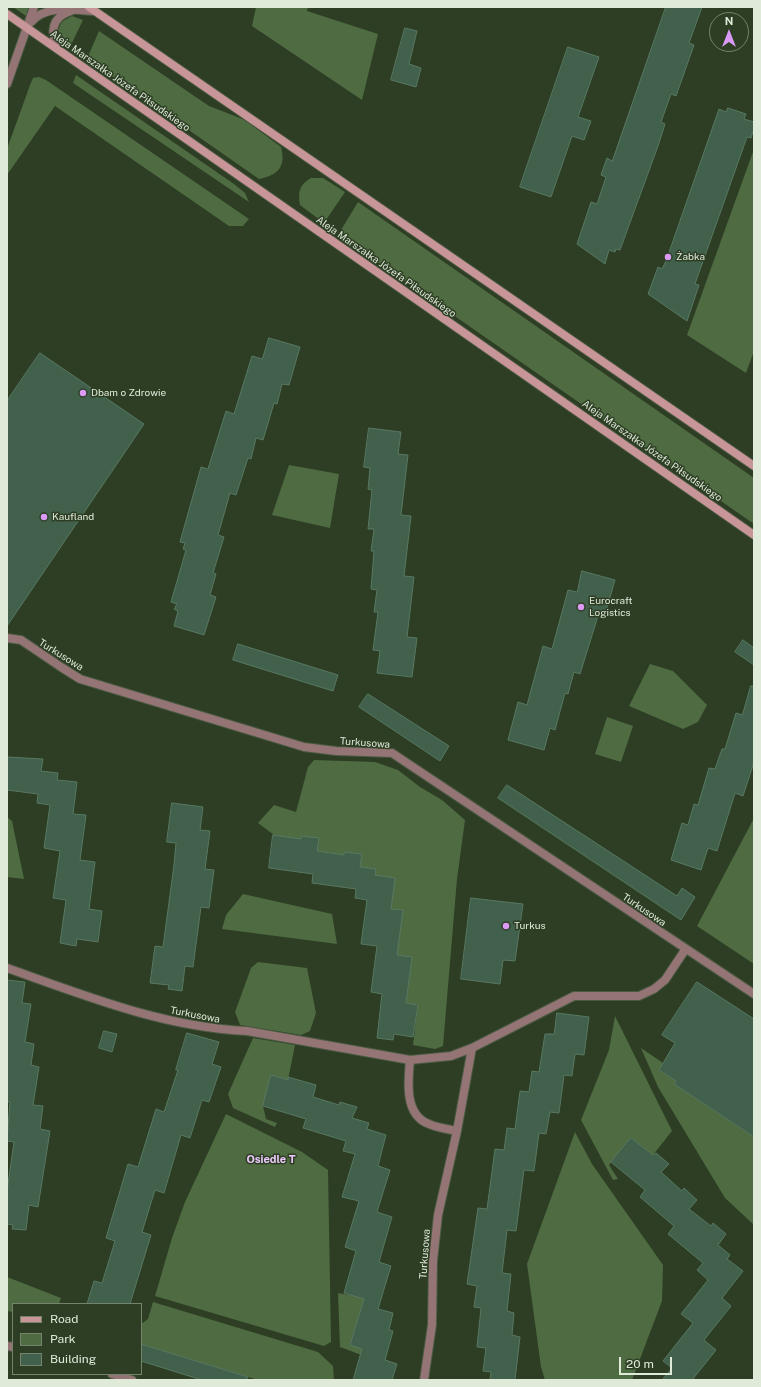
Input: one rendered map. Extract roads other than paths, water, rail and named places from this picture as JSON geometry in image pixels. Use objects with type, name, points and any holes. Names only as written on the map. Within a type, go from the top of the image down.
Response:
[{"type":"main road","points":[[91,9],[754,466]]},
{"type":"main road","name":"Aleja Marszałka Józefa Piłsudskiego","points":[[7,14],[754,534]]},
{"type":"street","points":[[7,84],[34,7]]},
{"type":"street","points":[[26,27],[42,12],[52,10],[91,9]]},
{"type":"street","points":[[57,48],[52,32],[57,19],[63,14],[76,10]]},
{"type":"street","name":"Turkusowa","points":[[7,638],[21,640],[80,679],[304,747],[336,751],[392,753],[685,950],[754,994]]},
{"type":"street","name":"Turkusowa","points":[[7,968],[127,1010],[154,1017],[221,1030],[247,1031],[410,1060],[451,1056],[472,1048],[574,996],[639,996],[654,989],[665,980],[685,950]]},
{"type":"street","name":"Turkusowa","points":[[424,1380],[432,1326],[433,1261],[438,1215],[457,1131],[472,1048]]},
{"type":"street","points":[[410,1060],[408,1087],[411,1105],[418,1118],[428,1124],[457,1131]]},
{"type":"street","points":[[115,1375],[132,1380]]},
{"type":"place","name":"Żabka","points":[[668,257]]},
{"type":"place","name":"Dbam o Zdrowie","points":[[83,393]]},
{"type":"place","name":"Kaufland","points":[[44,517]]},
{"type":"place","name":"Eurocraft Logistics","points":[[581,607]]},
{"type":"place","name":"Turkus","points":[[506,926]]},
{"type":"district","name":"Osiedle T","points":[[271,1160]]}]
